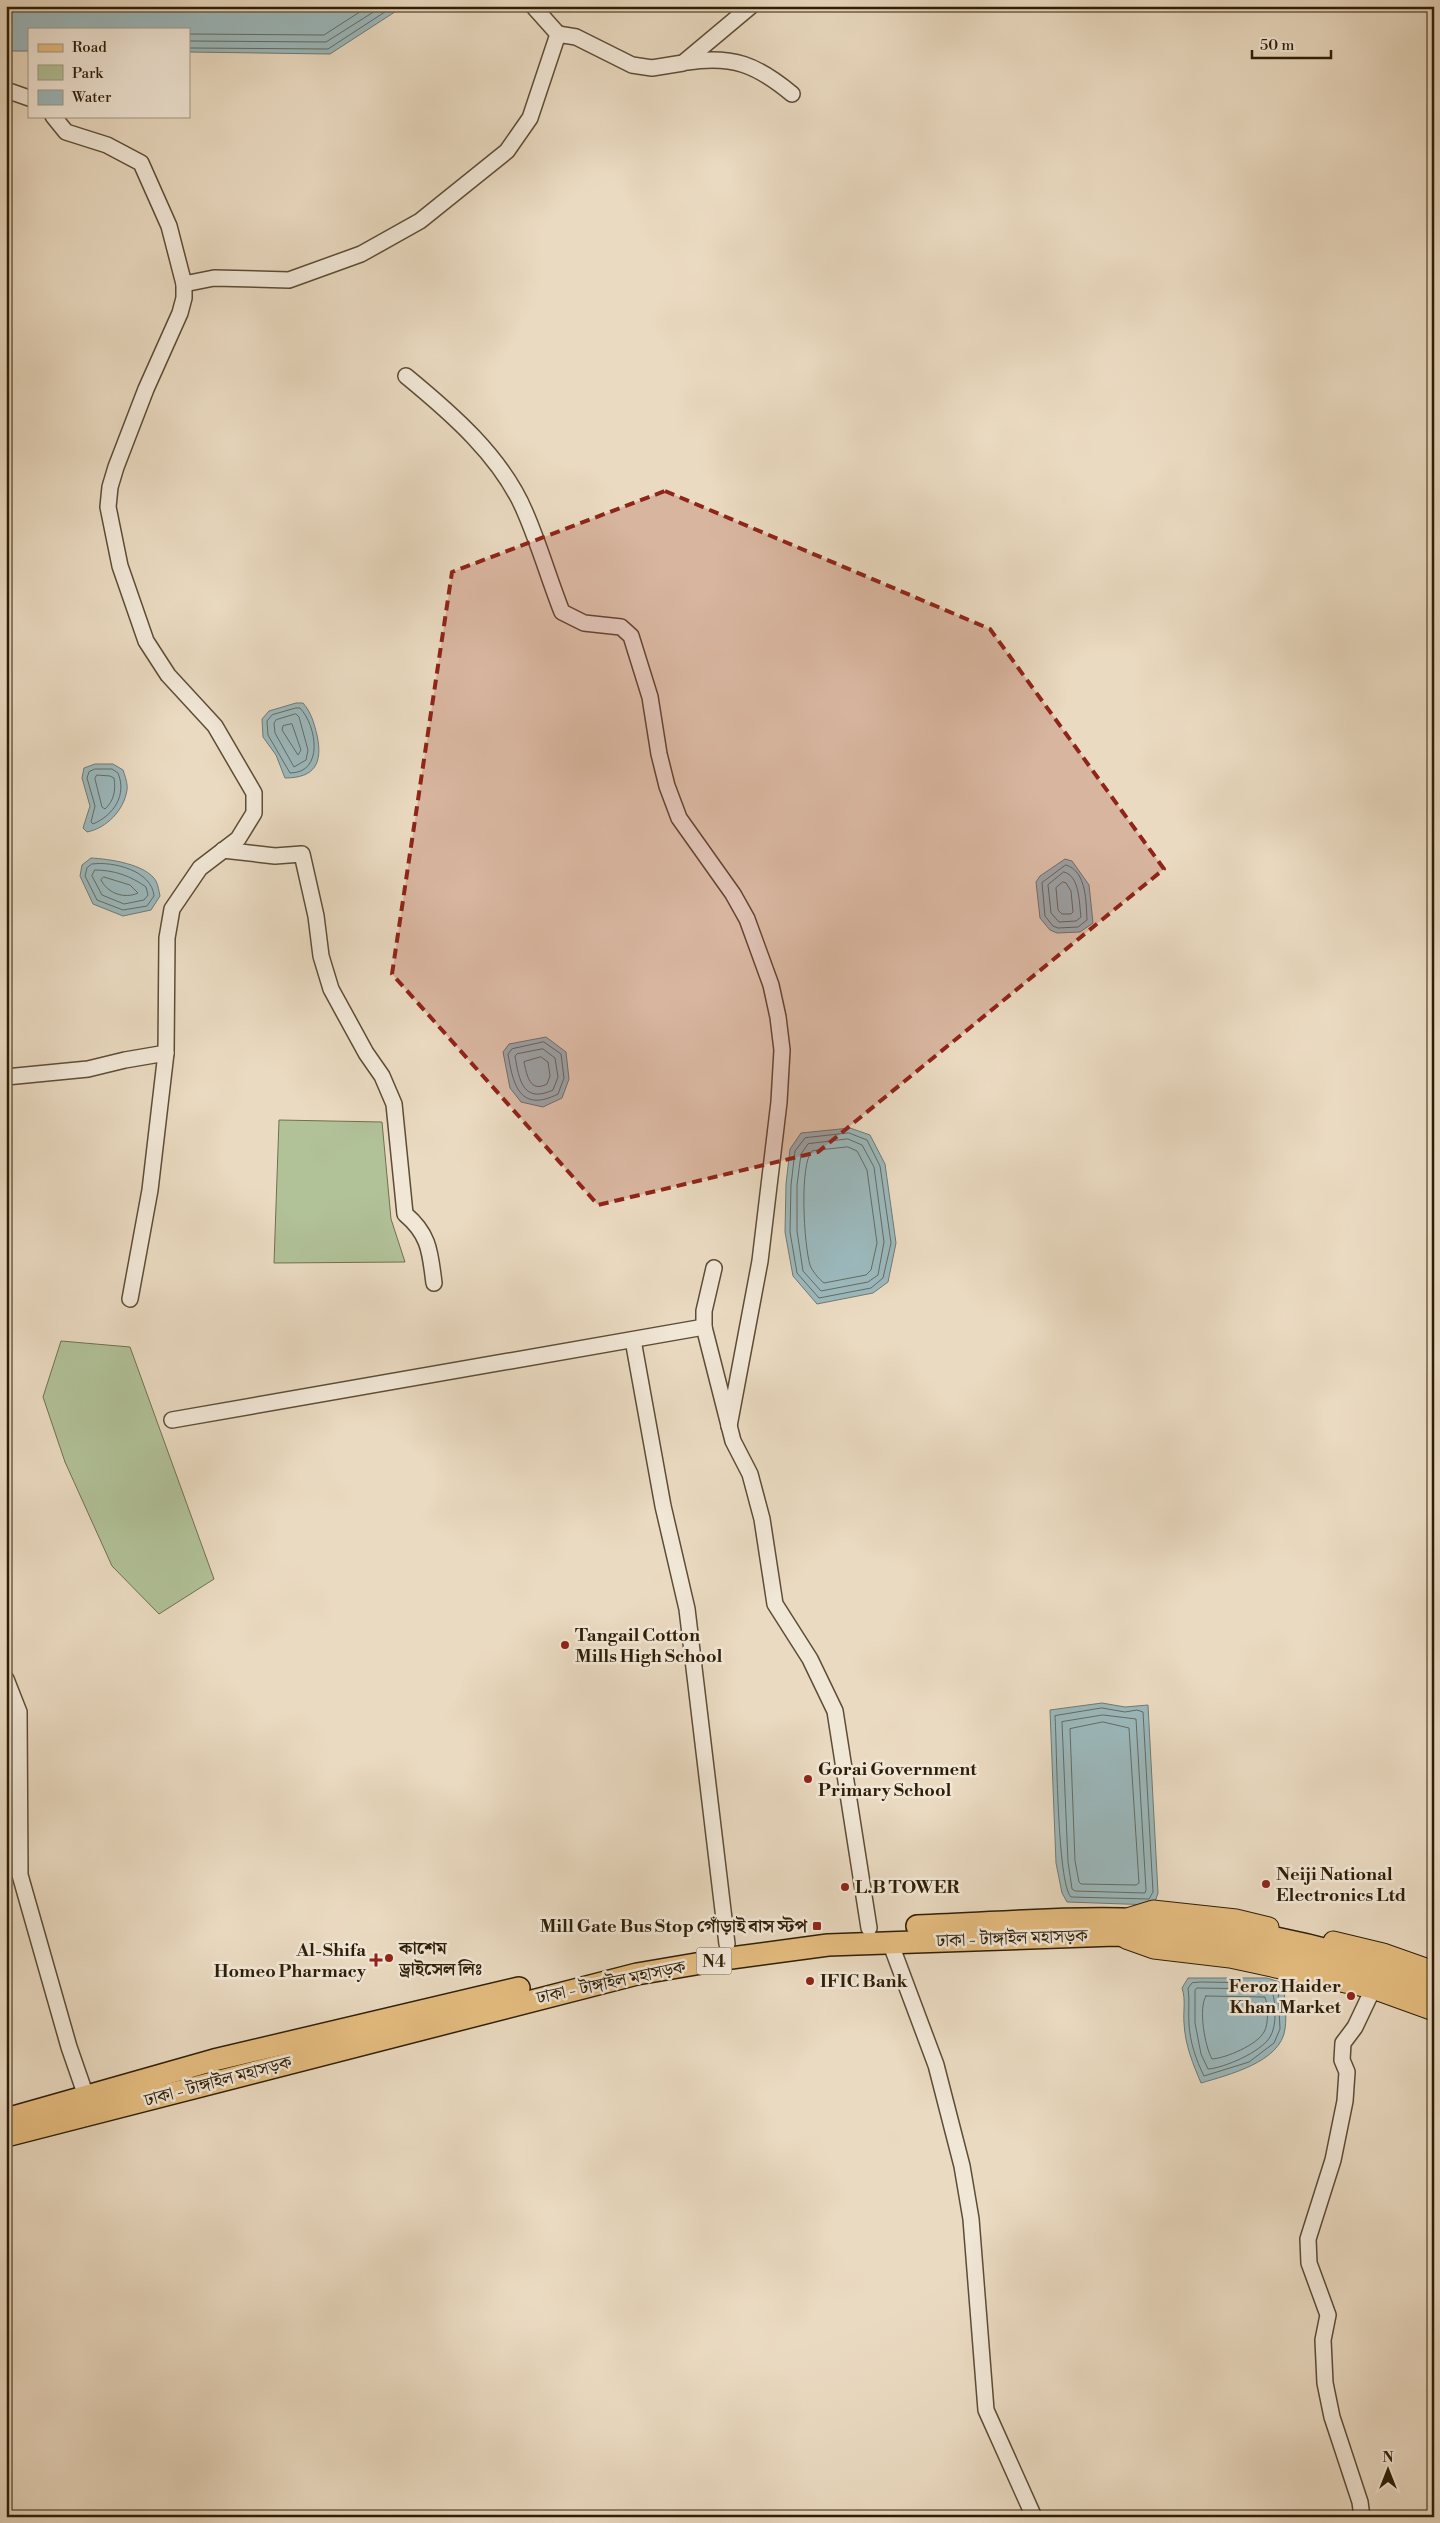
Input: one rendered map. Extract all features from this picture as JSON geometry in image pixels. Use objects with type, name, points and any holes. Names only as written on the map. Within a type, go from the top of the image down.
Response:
[{"type":"highway","name":"ঢাকা - টাঙ্গাইল মহাসড়ক","points":[[6,2119],[86,2096],[637,1974],[731,1958],[828,1945],[1189,1924],[1274,1937],[1396,1969],[1434,1982]]},
{"type":"highway","name":"ঢাকা - টাঙ্গাইল মহাসড়ক","points":[[6,2136],[289,2052],[578,1974],[727,1944],[869,1928],[1118,1927],[1268,1950],[1377,1979],[1434,1997]]},
{"type":"main road","points":[[1118,1927],[1153,1910],[1236,1919],[1383,1953],[1434,1971]]},
{"type":"main road","points":[[1118,1927],[1154,1949],[1230,1958],[1373,1989],[1434,2012]]},
{"type":"street","points":[[533,6],[558,34],[576,37],[632,65],[652,68],[724,59],[748,65],[770,76],[792,94]]},
{"type":"street","points":[[683,63],[751,6]]},
{"type":"street","points":[[184,284],[214,278],[289,280],[361,254],[420,221],[507,151],[530,118],[558,34]]},
{"type":"street","points":[[6,90],[28,98]]},
{"type":"street","points":[[55,118],[66,132],[107,145],[141,163],[169,226],[184,284],[180,313],[146,389],[116,468],[110,487],[108,507],[120,566],[146,641],[168,675],[214,726],[254,792],[254,813],[238,839],[200,868],[172,909],[167,938],[166,1053],[150,1190],[130,1299]]},
{"type":"street","points":[[406,376],[447,410],[493,459],[525,511],[562,612],[584,623],[621,627],[631,636],[650,697],[659,754],[667,786],[679,818],[733,894],[747,918],[771,986],[782,1050],[778,1102],[760,1261],[729,1426]]},
{"type":"street","points":[[223,850],[275,856],[302,854],[316,916],[321,956],[332,989],[366,1054],[382,1076],[394,1104],[406,1214],[415,1222],[429,1244],[434,1283]]},
{"type":"street","points":[[6,1077],[88,1069],[166,1053]]},
{"type":"street","points":[[714,1268],[704,1311],[704,1327],[733,1442],[750,1474],[762,1519],[775,1604],[810,1659],[835,1711],[869,1928]]},
{"type":"street","points":[[172,1420],[704,1327]]},
{"type":"street","points":[[633,1340],[663,1506],[687,1609],[701,1741],[727,1944]]},
{"type":"street","points":[[6,1679],[19,1712],[20,1875],[67,2038],[86,2096]]},
{"type":"street","points":[[890,1942],[936,2065],[962,2166],[972,2219],[986,2410],[1034,2517]]},
{"type":"street","points":[[1362,2517],[1360,2502],[1332,2417],[1325,2383],[1323,2340],[1328,2314],[1309,2262],[1308,2239],[1333,2160],[1345,2101],[1347,2072],[1342,2060],[1343,2043],[1355,2027],[1373,1989]]},
{"type":"highlighted area","points":[[665,491],[990,629],[1164,869],[818,1152],[598,1205],[392,974],[452,572]]},
{"type":"green space","points":[[279,1120],[382,1122],[391,1219],[405,1262],[274,1263]]},
{"type":"green space","points":[[61,1341],[130,1347],[214,1579],[159,1614],[112,1566],[65,1462],[43,1397]]},
{"type":"water","points":[[6,6],[404,6],[330,54],[190,52],[190,28],[28,28],[28,51],[6,51]]},
{"type":"water","points":[[296,703],[303,703],[310,714],[317,735],[319,754],[310,772],[304,775],[285,778],[276,755],[263,737],[262,719],[269,711]]},
{"type":"water","points":[[95,764],[113,764],[123,770],[127,790],[122,804],[113,817],[101,827],[87,832],[83,828],[90,806],[82,778],[84,768]]},
{"type":"water","points":[[91,858],[126,864],[144,870],[151,875],[157,883],[160,896],[151,910],[123,916],[93,904],[80,876],[82,865]]},
{"type":"water","points":[[1065,859],[1072,861],[1089,885],[1093,923],[1080,932],[1057,933],[1050,930],[1040,918],[1036,882],[1040,876]]},
{"type":"water","points":[[546,1037],[566,1052],[569,1079],[562,1098],[543,1107],[521,1102],[510,1088],[503,1052],[509,1044]]},
{"type":"water","points":[[850,1128],[870,1135],[885,1164],[896,1243],[888,1282],[873,1293],[817,1304],[793,1276],[785,1232],[786,1184],[790,1149],[801,1133]]},
{"type":"water","points":[[1102,1703],[1125,1707],[1148,1705],[1158,1893],[1154,1905],[1067,1902],[1062,1893],[1056,1863],[1050,1710]]},
{"type":"water","points":[[1188,1978],[1267,1978],[1283,1983],[1285,2029],[1281,2040],[1274,2050],[1252,2065],[1201,2083],[1190,2054],[1185,2031],[1182,1988]]},
{"type":"place","name":"Tangail Cotton Mills High School","points":[[565,1645]]},
{"type":"place","name":"Gorai Government Primary School","points":[[808,1779]]},
{"type":"place","name":"Neiji National Electronics Ltd","points":[[1266,1884]]},
{"type":"place","name":"L.B TOWER","points":[[845,1887]]},
{"type":"place","name":"Mill Gate Bus Stop গোঁড়াই বাস স্টপ","points":[[817,1926]]},
{"type":"place","name":"কাশেম ড্রাইসেল লিঃ","points":[[389,1958]]},
{"type":"place","name":"Al-Shifa Homeo Pharmacy","points":[[376,1960]]},
{"type":"place","name":"IFIC Bank","points":[[810,1981]]},
{"type":"place","name":"Feroz Haider Khan Market","points":[[1351,1996]]}]
